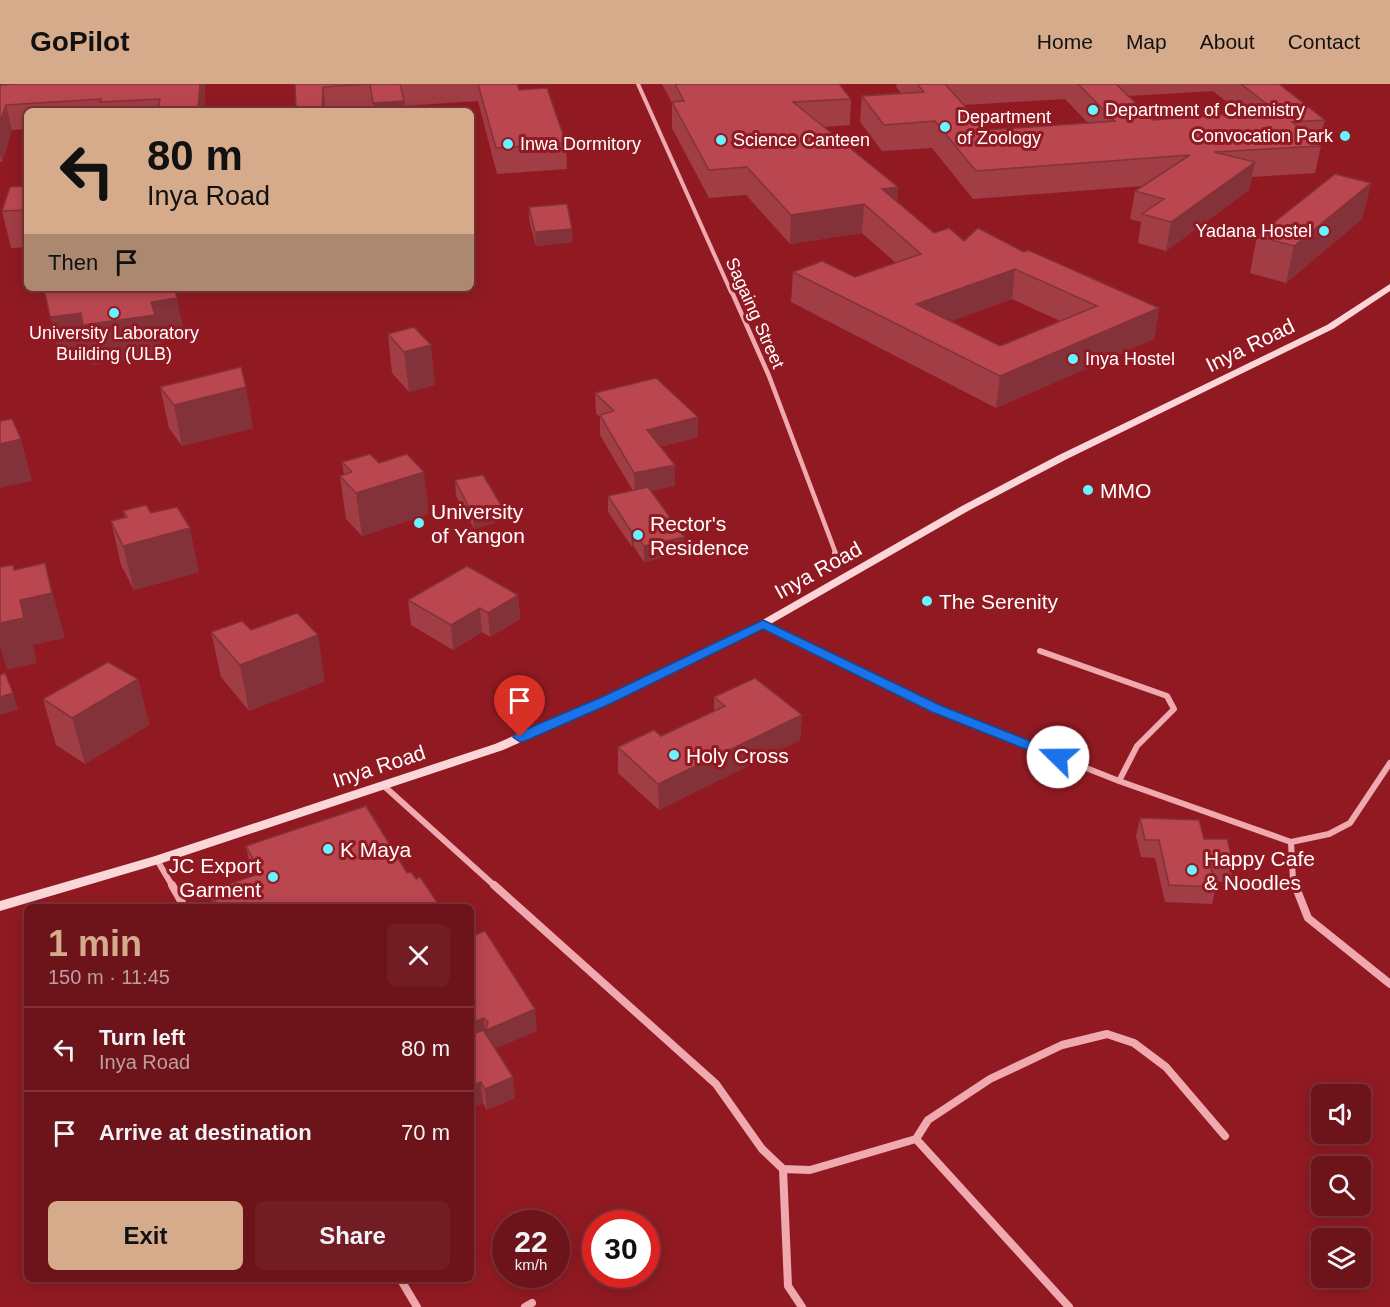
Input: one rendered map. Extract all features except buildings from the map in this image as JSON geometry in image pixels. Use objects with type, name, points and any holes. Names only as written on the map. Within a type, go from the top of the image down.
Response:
[{"type":"main road","name":"Inya Road","points":[[0,906],[158,860],[499,747],[607,700],[763,624],[964,509],[1063,457],[1330,327],[1390,287]]},
{"type":"street","name":"Sagaing Street","points":[[638,84],[769,376],[837,558]]},
{"type":"street","points":[[763,624],[937,709],[1119,781],[1291,842],[1329,834],[1350,823],[1390,764]]},
{"type":"street","points":[[1040,651],[1167,696],[1173,709],[1137,746],[1119,781]]},
{"type":"street","points":[[384,786],[716,1084],[762,1149],[783,1169],[810,1170],[916,1139],[928,1120],[990,1079],[1062,1045],[1107,1034],[1134,1043],[1166,1067],[1226,1136]]},
{"type":"street","points":[[1291,842],[1293,880],[1308,918],[1390,984]]},
{"type":"street","points":[[158,860],[183,904]]},
{"type":"street","points":[[916,1139],[1069,1307]]},
{"type":"street","points":[[783,1169],[788,1286],[802,1307]]},
{"type":"street","points":[[402,1282],[417,1307]]},
{"type":"place","name":"Department of Chemistry","points":[[1093,110]]},
{"type":"place","name":"Department of Zoology","points":[[945,127]]},
{"type":"place","name":"Convocation Park","points":[[1345,136]]},
{"type":"place","name":"Science Canteen","points":[[721,140]]},
{"type":"place","name":"Inwa Dormitory","points":[[508,144]]},
{"type":"place","name":"Yadana Hostel","points":[[1324,231]]},
{"type":"place","name":"University Laboratory Building (ULB)","points":[[114,313]]},
{"type":"place","name":"Inya Hostel","points":[[1073,359]]},
{"type":"place","name":"MMO","points":[[1088,490]]},
{"type":"place","name":"University of Yangon","points":[[419,523]]},
{"type":"place","name":"Rector's Residence","points":[[638,535]]},
{"type":"place","name":"The Serenity","points":[[927,601]]},
{"type":"place","name":"Holy Cross","points":[[674,755]]},
{"type":"place","name":"K Maya","points":[[328,849]]},
{"type":"place","name":"Happy Cafe & Noodles","points":[[1192,870]]},
{"type":"place","name":"JC Export Garment","points":[[273,877]]},
{"type":"route","points":[[520,737],[607,700],[763,624],[937,709],[1058,757]]}]
